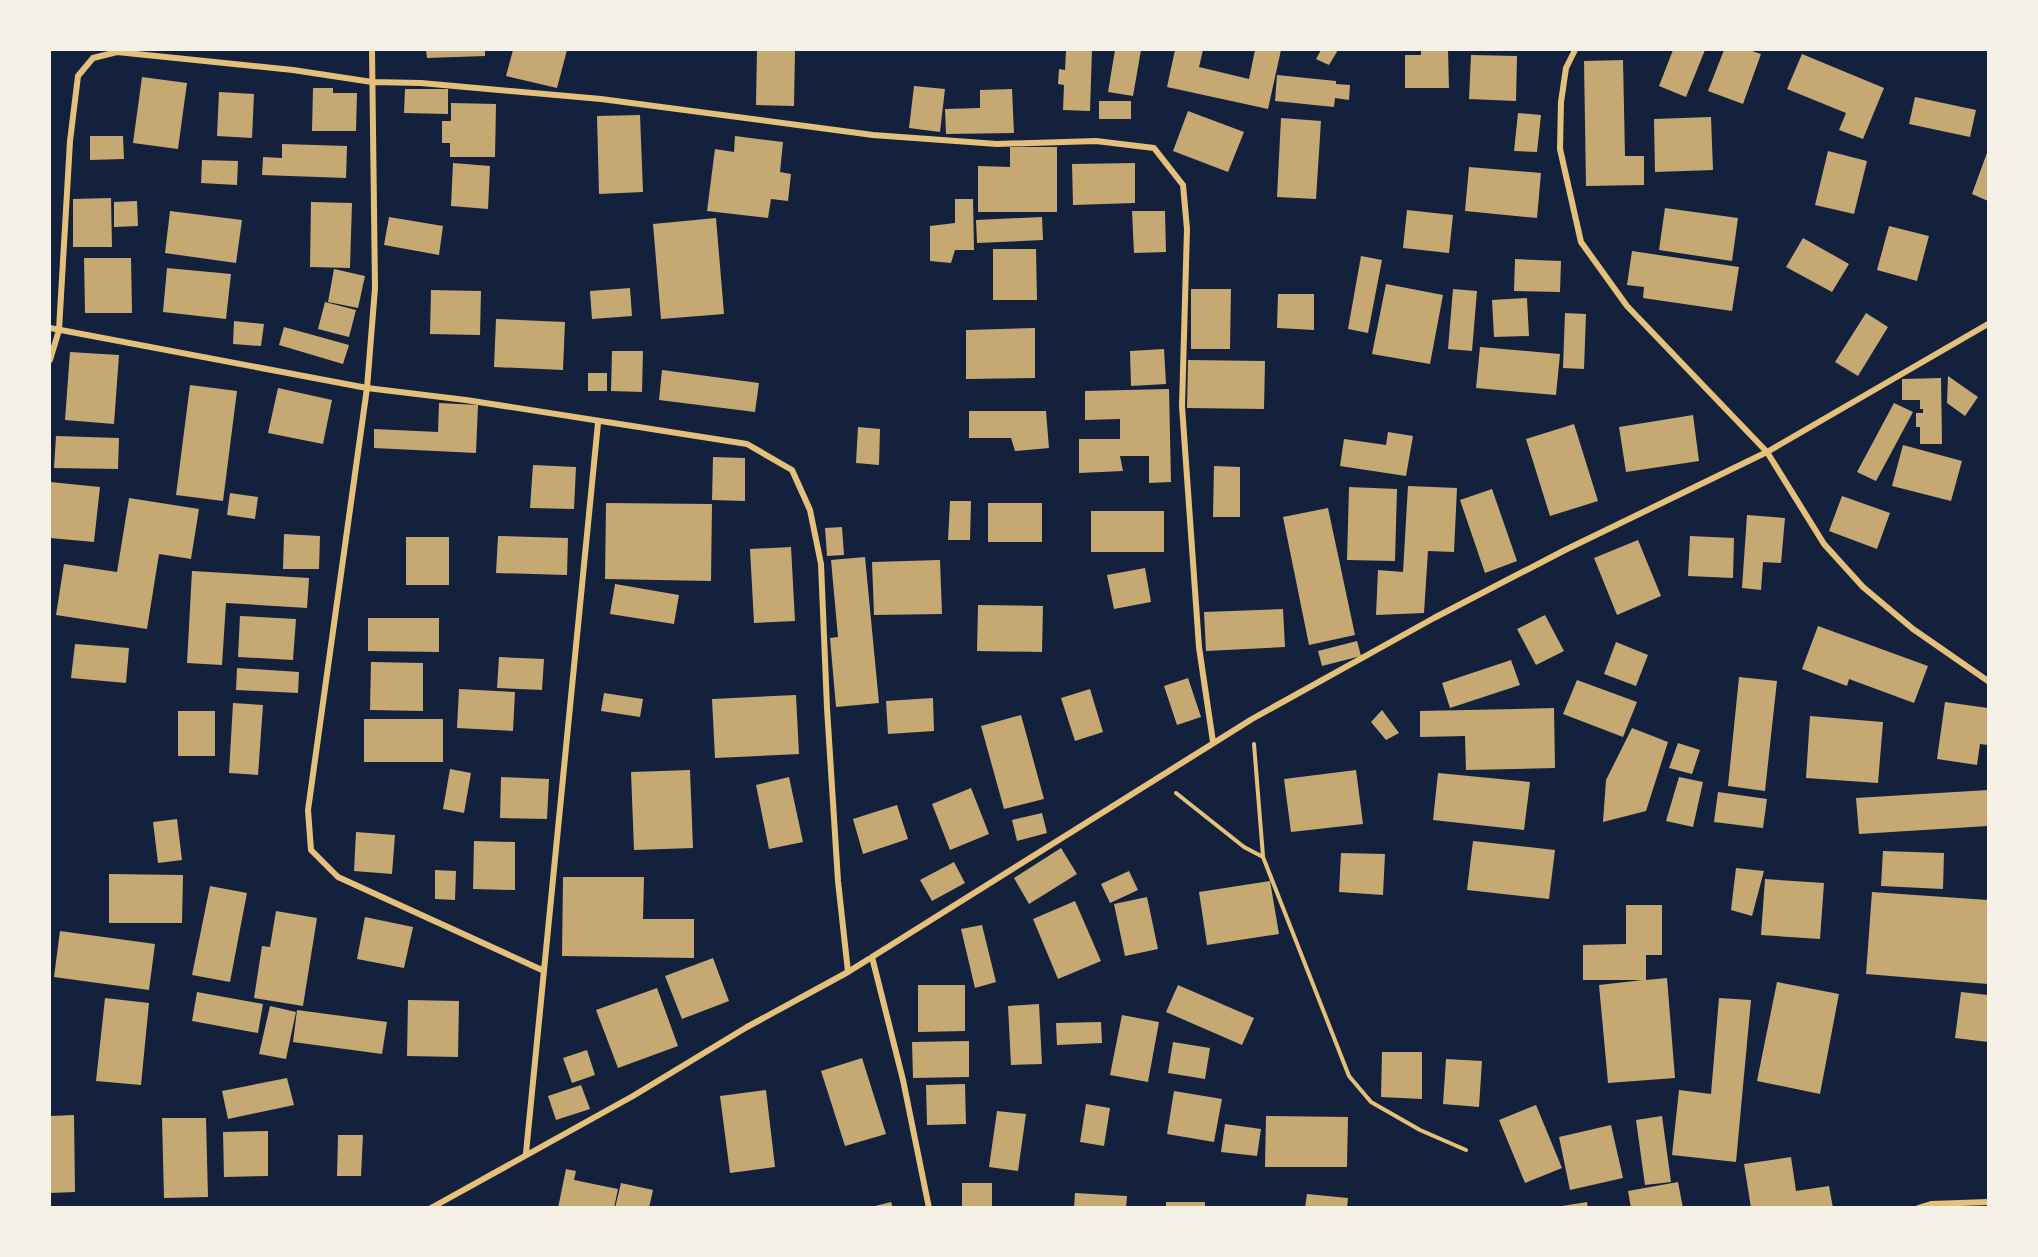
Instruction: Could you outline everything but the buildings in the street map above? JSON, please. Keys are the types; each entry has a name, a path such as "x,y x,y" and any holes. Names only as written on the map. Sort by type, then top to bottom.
{"street":[{"path":"372,50 375,288 367,388 308,810 311,850 338,877 543,970"},
{"path":"1575,50 1566,68 1561,102 1560,149 1581,242 1628,306 1767,452 1824,544 1863,586 1913,628 1989,681"},
{"path":"50,360 58,330 70,141 78,76 93,58 117,52 282,68 372,82 421,83 601,99 873,135 997,144 1096,141 1154,148 1183,185 1187,229 1182,406 1199,647 1213,742"},
{"path":"431,1208 526,1153 633,1096 747,1027 848,972 1159,780 1213,742 1252,719 1434,618 1534,566 1767,452 1989,324"},
{"path":"50,328 367,388 466,400 598,423 747,444 792,470 810,510 821,564 838,881 848,972"},
{"path":"526,1153 598,423"},
{"path":"872,957 903,1080 929,1208"},
{"path":"1918,1208 1931,1204 1989,1202"}],"path":[{"path":"1252,719 1263,857 1348,1076 1371,1102 1420,1130 1466,1150"},
{"path":"1159,780 1244,846 1263,857"}]}
